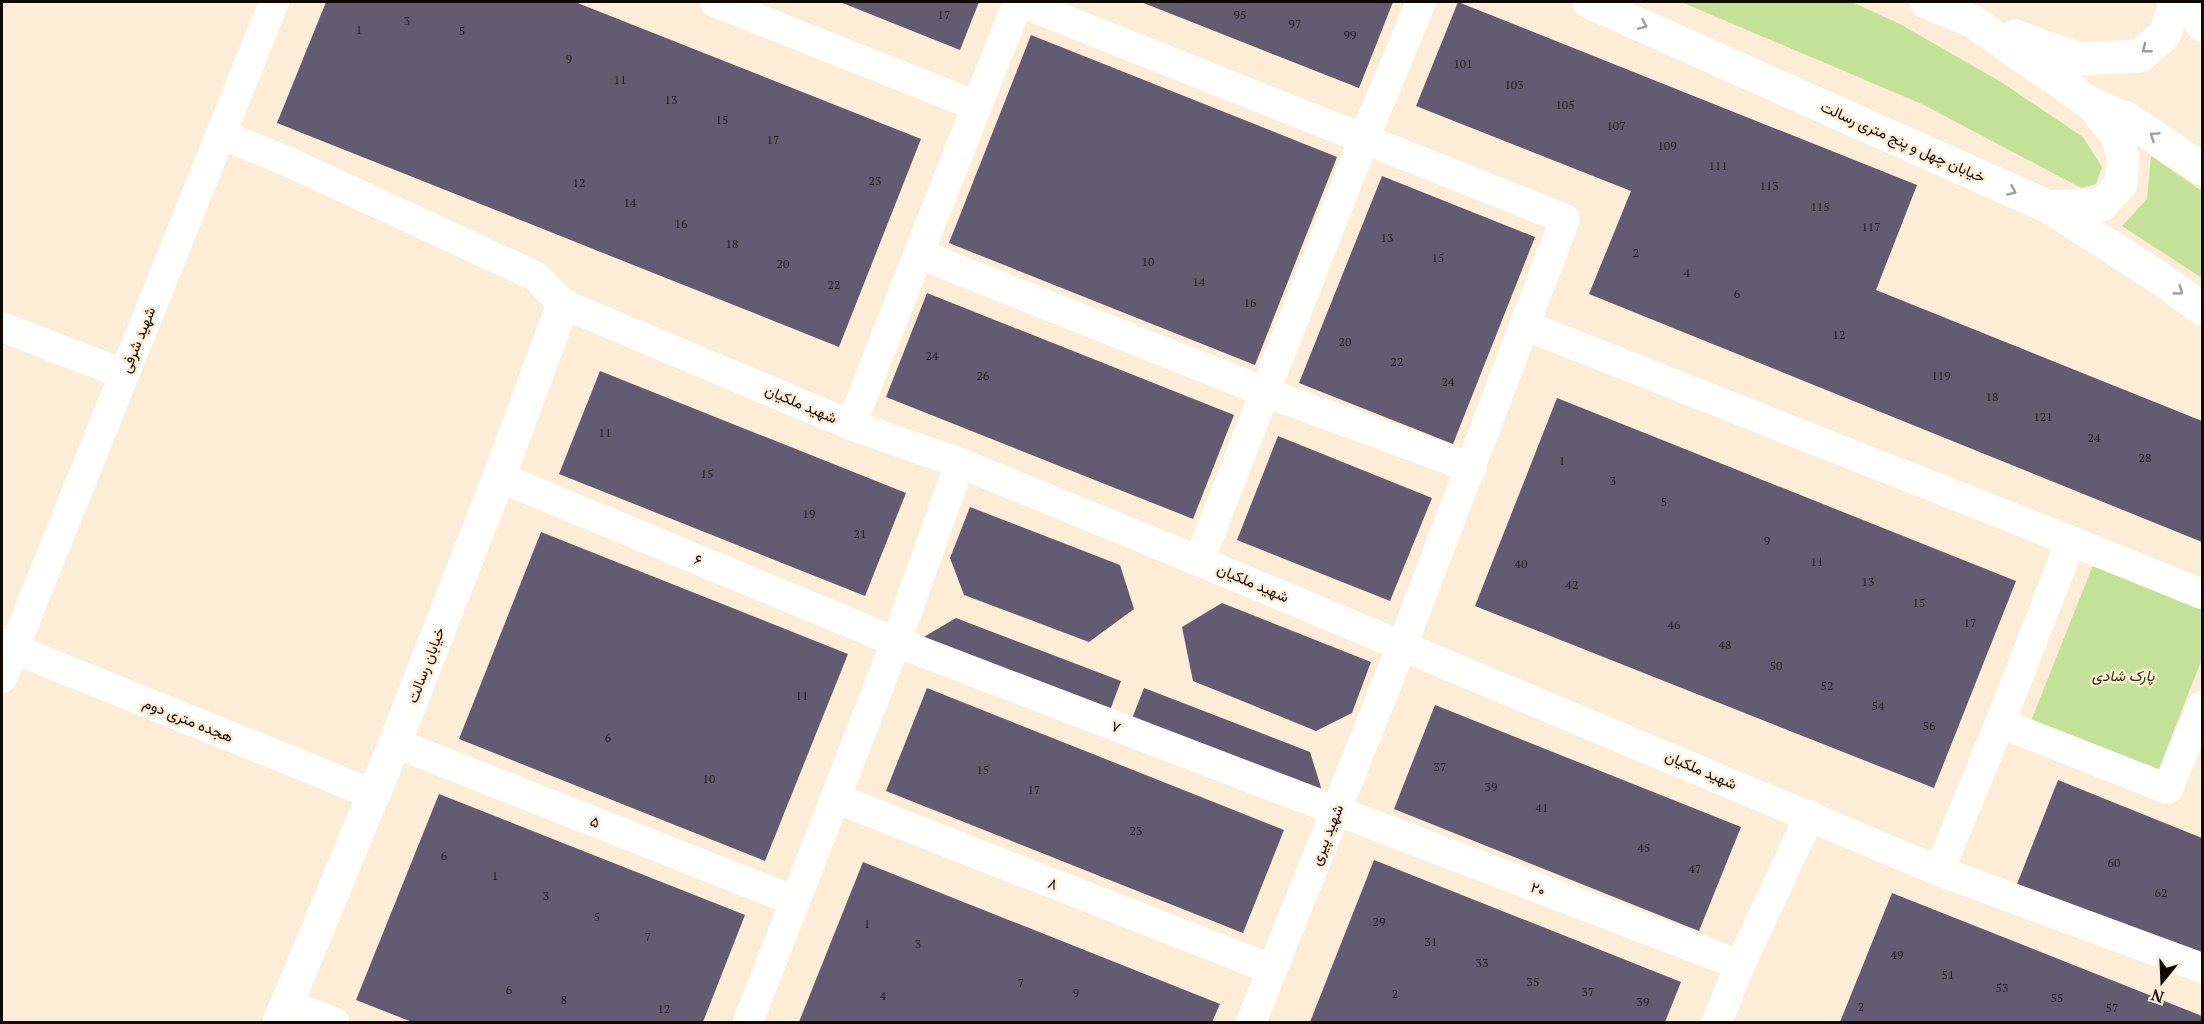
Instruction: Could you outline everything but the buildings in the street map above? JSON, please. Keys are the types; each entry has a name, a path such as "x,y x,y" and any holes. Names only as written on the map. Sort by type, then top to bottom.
{"main road":[{"name":"خیابان چهل و پنج متری رسالت","path":"1589,2 2049,207 2161,279 2202,309"},
{"path":"1926,2 2078,59 2140,56 2165,34 2175,2"},
{"path":"2191,2 2202,25"},
{"path":"1972,21 2090,103 2128,119 2202,169"},
{"path":"2049,207 2101,205 2121,184 2123,159 2118,137 2090,103"},
{"name":"خیابان رسالت","path":"283,1013 375,795 499,477 563,304"}],"street":[{"name":"شهید شرفی","path":"2,678 7,646 124,374 274,2"},
{"path":"715,2 977,106"},
{"path":"851,425 1019,2 1364,139"},
{"path":"1199,561 1364,139 1421,2"},
{"path":"220,135 291,163 535,276 563,304"},
{"name":"شهید پیری","path":"1251,1023 1271,969 1337,812 1472,468 1565,219 1364,139"},
{"path":"919,254 1265,392 1472,468"},
{"name":"شهید ملکیان","path":"563,304 851,425 960,463 1199,561 1939,871 2202,968"},
{"path":"1524,325 2202,594"},
{"path":"2,327 124,374"},
{"path":"748,1023 896,642 960,463"},
{"name":"۶","path":"499,477 896,642"},
{"path":"1939,871 2071,542"},
{"name":"۷","path":"896,642 1337,812"},
{"name":"هجده متری دوم","path":"7,646 375,795"},
{"path":"2000,723 2168,789 2202,707"},
{"name":"۵","path":"395,743 795,901"},
{"name":"۸","path":"835,798 1271,969"},
{"name":"۲۰","path":"1337,812 1740,965"},
{"path":"1717,1023 1740,965 1810,816"},
{"path":"283,1013 334,1023"}],"green space":[{"path":"1681,2 1852,2 1900,24 2001,82 2083,137 2102,167 2096,184 2081,188 1924,105"},
{"path":"2151,156 2202,191 2202,278 2122,226 2147,199"},
{"name":"پارک شادی","path":"2093,565 2202,608 2202,659 2158,771 2031,721"}]}
